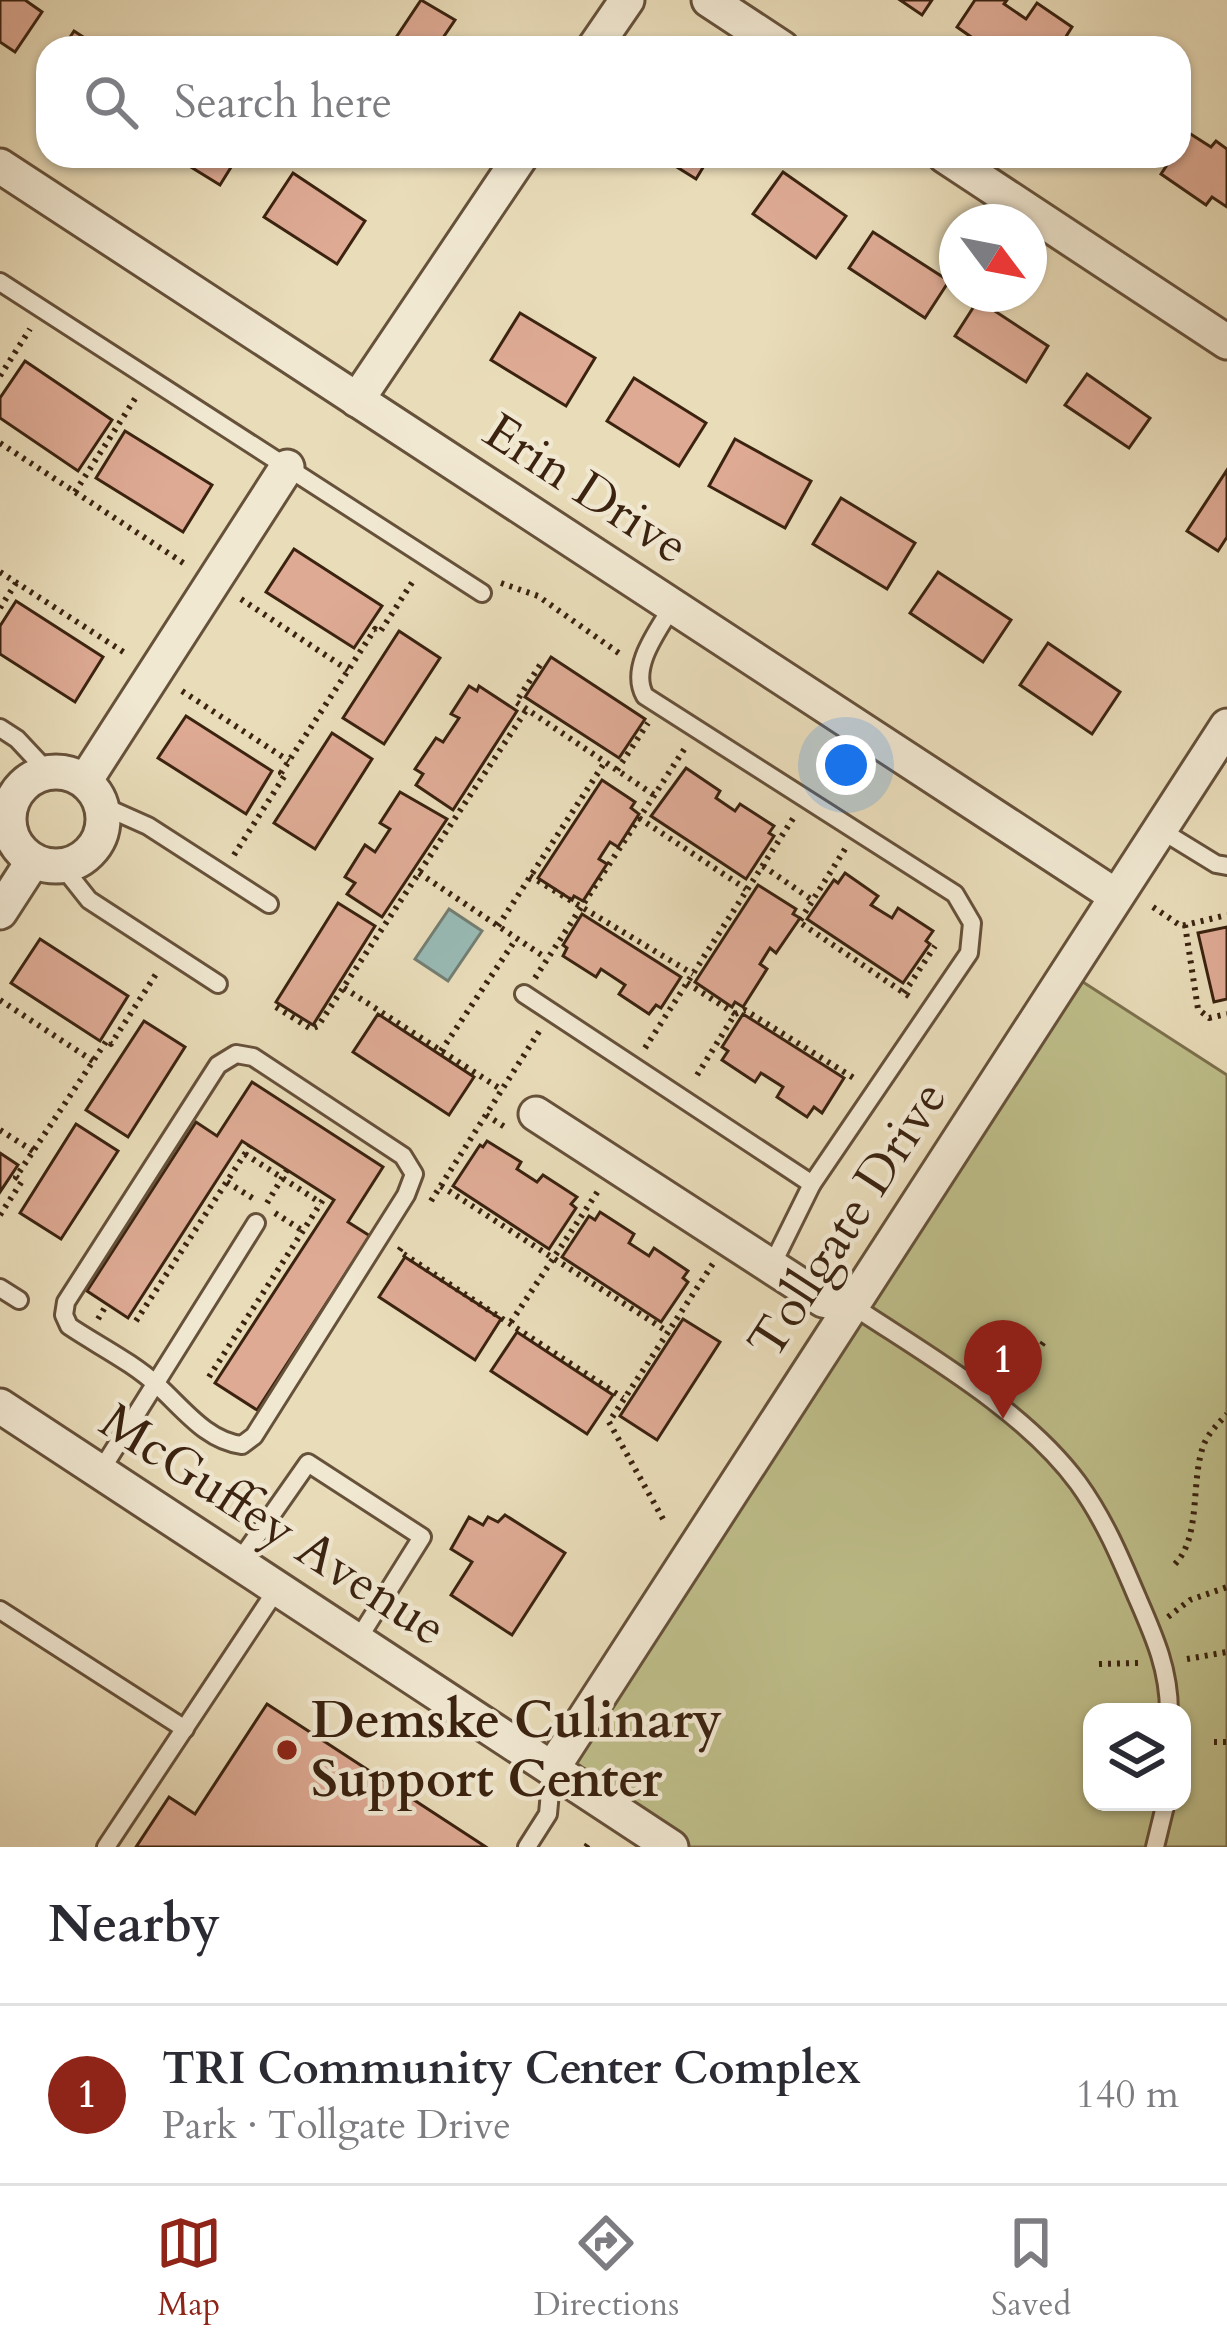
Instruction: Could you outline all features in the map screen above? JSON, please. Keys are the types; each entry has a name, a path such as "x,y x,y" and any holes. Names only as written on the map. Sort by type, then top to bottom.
{"street":[{"path":"602,36 627,0"},
{"path":"709,0 764,36"},
{"name":"Erin Drive","path":"0,166 1116,896"},
{"path":"357,400 513,168"},
{"path":"963,168 1227,342"},
{"path":"0,912 47,864 89,853 99,839 94,794 287,467"},
{"name":"Tollgate Drive","path":"552,1769 1227,726"},
{"path":"47,864 18,848 5,831 12,800 32,777 47,771 64,771 94,794"},
{"path":"536,1114 823,1300 853,1306"},
{"name":"McGuffey Avenue","path":"1,1408 671,1847"}],"lane":[{"path":"0,282 479,591"},
{"path":"672,608 640,668 638,684 645,696 955,894 973,923 969,953 812,1184 771,1267"},
{"path":"0,728 47,771"},
{"path":"94,794 269,904"},
{"path":"1159,829 1227,866"},
{"path":"47,864 89,900 218,984"},
{"path":"524,994 812,1184"},
{"path":"236,1054 253,1057 403,1156 414,1174 406,1195 254,1436 242,1445 229,1444 178,1410 158,1385 69,1326 66,1302 218,1065 236,1054"},
{"path":"100,1472 256,1223"},
{"path":"0,1288 19,1300"},
{"path":"853,1306 940,1363 1023,1427 1075,1479 1110,1532 1152,1630 1165,1663 1168,1703"},
{"path":"238,1563 308,1463 422,1537 357,1641"},
{"path":"106,1847 278,1588"},
{"path":"0,1610 185,1729"},
{"path":"527,1847 548,1814 552,1769"},
{"path":"1156,1847 1164,1811"}],"path":[{"path":"0,376 43,309"},
{"path":"75,492 149,378"},
{"path":"0,443 200,573"},
{"path":"222,873 348,670 375,629 380,632 428,558"},
{"path":"0,572 143,665"},
{"path":"479,591 483,578 538,596 640,668"},
{"path":"0,608 16,583"},
{"path":"236,596 348,670"},
{"path":"540,664 516,702 654,795"},
{"path":"177,688 290,761"},
{"path":"617,770 660,706"},
{"path":"276,1007 311,1029 318,1026 527,709"},
{"path":"524,994 697,730"},
{"path":"498,926 605,762"},
{"path":"634,1066 806,799"},
{"path":"639,818 747,890"},
{"path":"856,831 799,922 930,1010"},
{"path":"763,866 812,900"},
{"path":"419,873 547,959"},
{"path":"530,876 693,974"},
{"path":"1153,907 1185,925 1223,916 1220,929"},
{"path":"1185,925 1198,1009 1209,1018 1227,1014"},
{"path":"441,1051 516,938"},
{"path":"904,993 935,946"},
{"path":"0,1215 22,1180 16,1177 170,953"},
{"path":"687,983 735,1014"},
{"path":"344,988 502,1090"},
{"path":"0,1000 93,1061"},
{"path":"682,1098 735,1014 746,1010 875,1091"},
{"path":"430,1202 552,1012"},
{"path":"0,1130 33,1151"},
{"path":"136,1322 169,1262 248,1150 323,1199 279,1276 208,1377"},
{"path":"511,1323 615,1165"},
{"path":"256,1223 285,1174"},
{"path":"440,1186 668,1332"},
{"path":"410,1234 399,1251 623,1398"},
{"path":"664,1519 610,1426 610,1418 729,1239"},
{"path":"1026,1367 1046,1339"},
{"path":"1174,1564 1188,1536 1205,1442 1227,1414"},
{"path":"1152,1630 1190,1600 1227,1587"},
{"path":"1099,1664 1165,1663 1227,1652"},
{"path":"1214,1742 1227,1742"}],"green space":[{"path":"1069,973 1227,1075 1227,1847 671,1847 552,1769"}],"water":[{"path":"449,909 482,931 448,981 415,959"}],"building":[{"path":"0,0 25,0 42,12 15,52 0,42"},
{"path":"421,0 455,20 444,36 397,36"},
{"path":"900,0 932,0 922,15"},
{"path":"975,0 1007,0 1004,4 1026,19 1037,3 1072,27 1066,36 970,36 957,27"},
{"path":"1191,134 1211,147 1216,141 1227,149 1227,207 1212,197 1206,205 1161,174 1165,168 1191,168"},
{"path":"192,168 231,168 220,185"},
{"path":"678,168 703,168 696,179"},
{"path":"783,172 846,216 816,258 753,214"},
{"path":"293,173 365,221 337,264 264,217"},
{"path":"873,232 939,275 939,296 925,318 849,268"},
{"path":"970,312 996,312 1048,346 1026,382 955,336"},
{"path":"520,313 595,358 566,406 491,360"},
{"path":"25,361 112,420 78,471 0,418 0,398"},
{"path":"1087,374 1150,418 1129,448 1065,405"},
{"path":"634,378 706,423 679,466 607,421"},
{"path":"125,431 212,485 183,532 96,478"},
{"path":"735,439 811,481 785,528 709,486"},
{"path":"1227,470 1227,537 1218,551 1187,531"},
{"path":"841,498 915,543 887,589 813,544"},
{"path":"294,549 382,606 354,648 266,592"},
{"path":"938,572 1011,620 983,662 910,613"},
{"path":"16,601 103,657 75,702 0,654 0,626"},
{"path":"399,631 440,658 384,744 343,718"},
{"path":"1048,643 1120,692 1092,734 1020,685"},
{"path":"551,657 645,719 619,758 525,697"},
{"path":"469,686 477,691 479,686 517,711 453,810 416,785 423,774 415,769 436,738 443,742 459,718 451,714"},
{"path":"186,716 272,771 246,814 158,758"},
{"path":"332,733 372,759 315,849 274,823"},
{"path":"686,768 720,791 716,798 735,811 740,804 774,826 769,833 774,836 746,879 651,816"},
{"path":"602,780 635,802 631,808 639,814 618,847 610,842 599,859 607,864 583,901 574,896 572,900 538,878"},
{"path":"400,792 447,819 382,917 347,894 355,883 345,877 365,845 375,852 390,829 380,823"},
{"path":"845,873 878,896 871,905 892,918 898,908 933,931 926,941 930,944 903,983 807,919 834,880 838,883"},
{"path":"758,885 796,909 793,914 800,918 776,953 770,948 760,964 767,969 743,1007 735,1002 732,1007 695,982"},
{"path":"338,903 375,926 313,1025 276,1002"},
{"path":"582,914 681,977 661,1008 656,1005 649,1014 619,994 625,985 601,969 596,977 563,956 567,948 563,945"},
{"path":"1227,927 1227,999 1214,1002 1198,933"},
{"path":"40,939 128,996 100,1041 11,983"},
{"path":"378,1014 474,1077 449,1115 353,1052"},
{"path":"743,1014 844,1078 822,1113 814,1107 807,1117 777,1097 783,1087 761,1073 755,1082 722,1060 728,1051 722,1047"},
{"path":"144,1021 185,1047 128,1137 86,1110"},
{"path":"252,1082 383,1167 348,1222 370,1236 257,1410 215,1383 334,1200 242,1141 128,1318 87,1291 196,1122 217,1136"},
{"path":"76,1124 118,1151 61,1239 20,1213"},
{"path":"487,1141 521,1162 517,1169 537,1182 543,1175 577,1197 571,1204 576,1208 549,1249 453,1186"},
{"path":"0,1153 18,1165 0,1192"},
{"path":"600,1212 634,1234 629,1243 649,1256 654,1248 688,1271 683,1278 688,1282 661,1322 562,1257 589,1216 595,1220"},
{"path":"405,1257 501,1319 475,1360 379,1297"},
{"path":"683,1319 720,1342 657,1440 620,1416"},
{"path":"517,1332 613,1395 587,1434 491,1371"},
{"path":"505,1515 565,1553 512,1635 451,1595 472,1562 451,1549 469,1517 483,1525 488,1517 498,1522"},
{"name":"Demske Culinary Support Center","path":"267,1704 486,1847 136,1847 169,1797 195,1814"}],"place":[{"name":"TRI Community Center Complex","path":"1003,1419"},
{"name":"Demske Culinary Support Center","path":"287,1750"}]}
